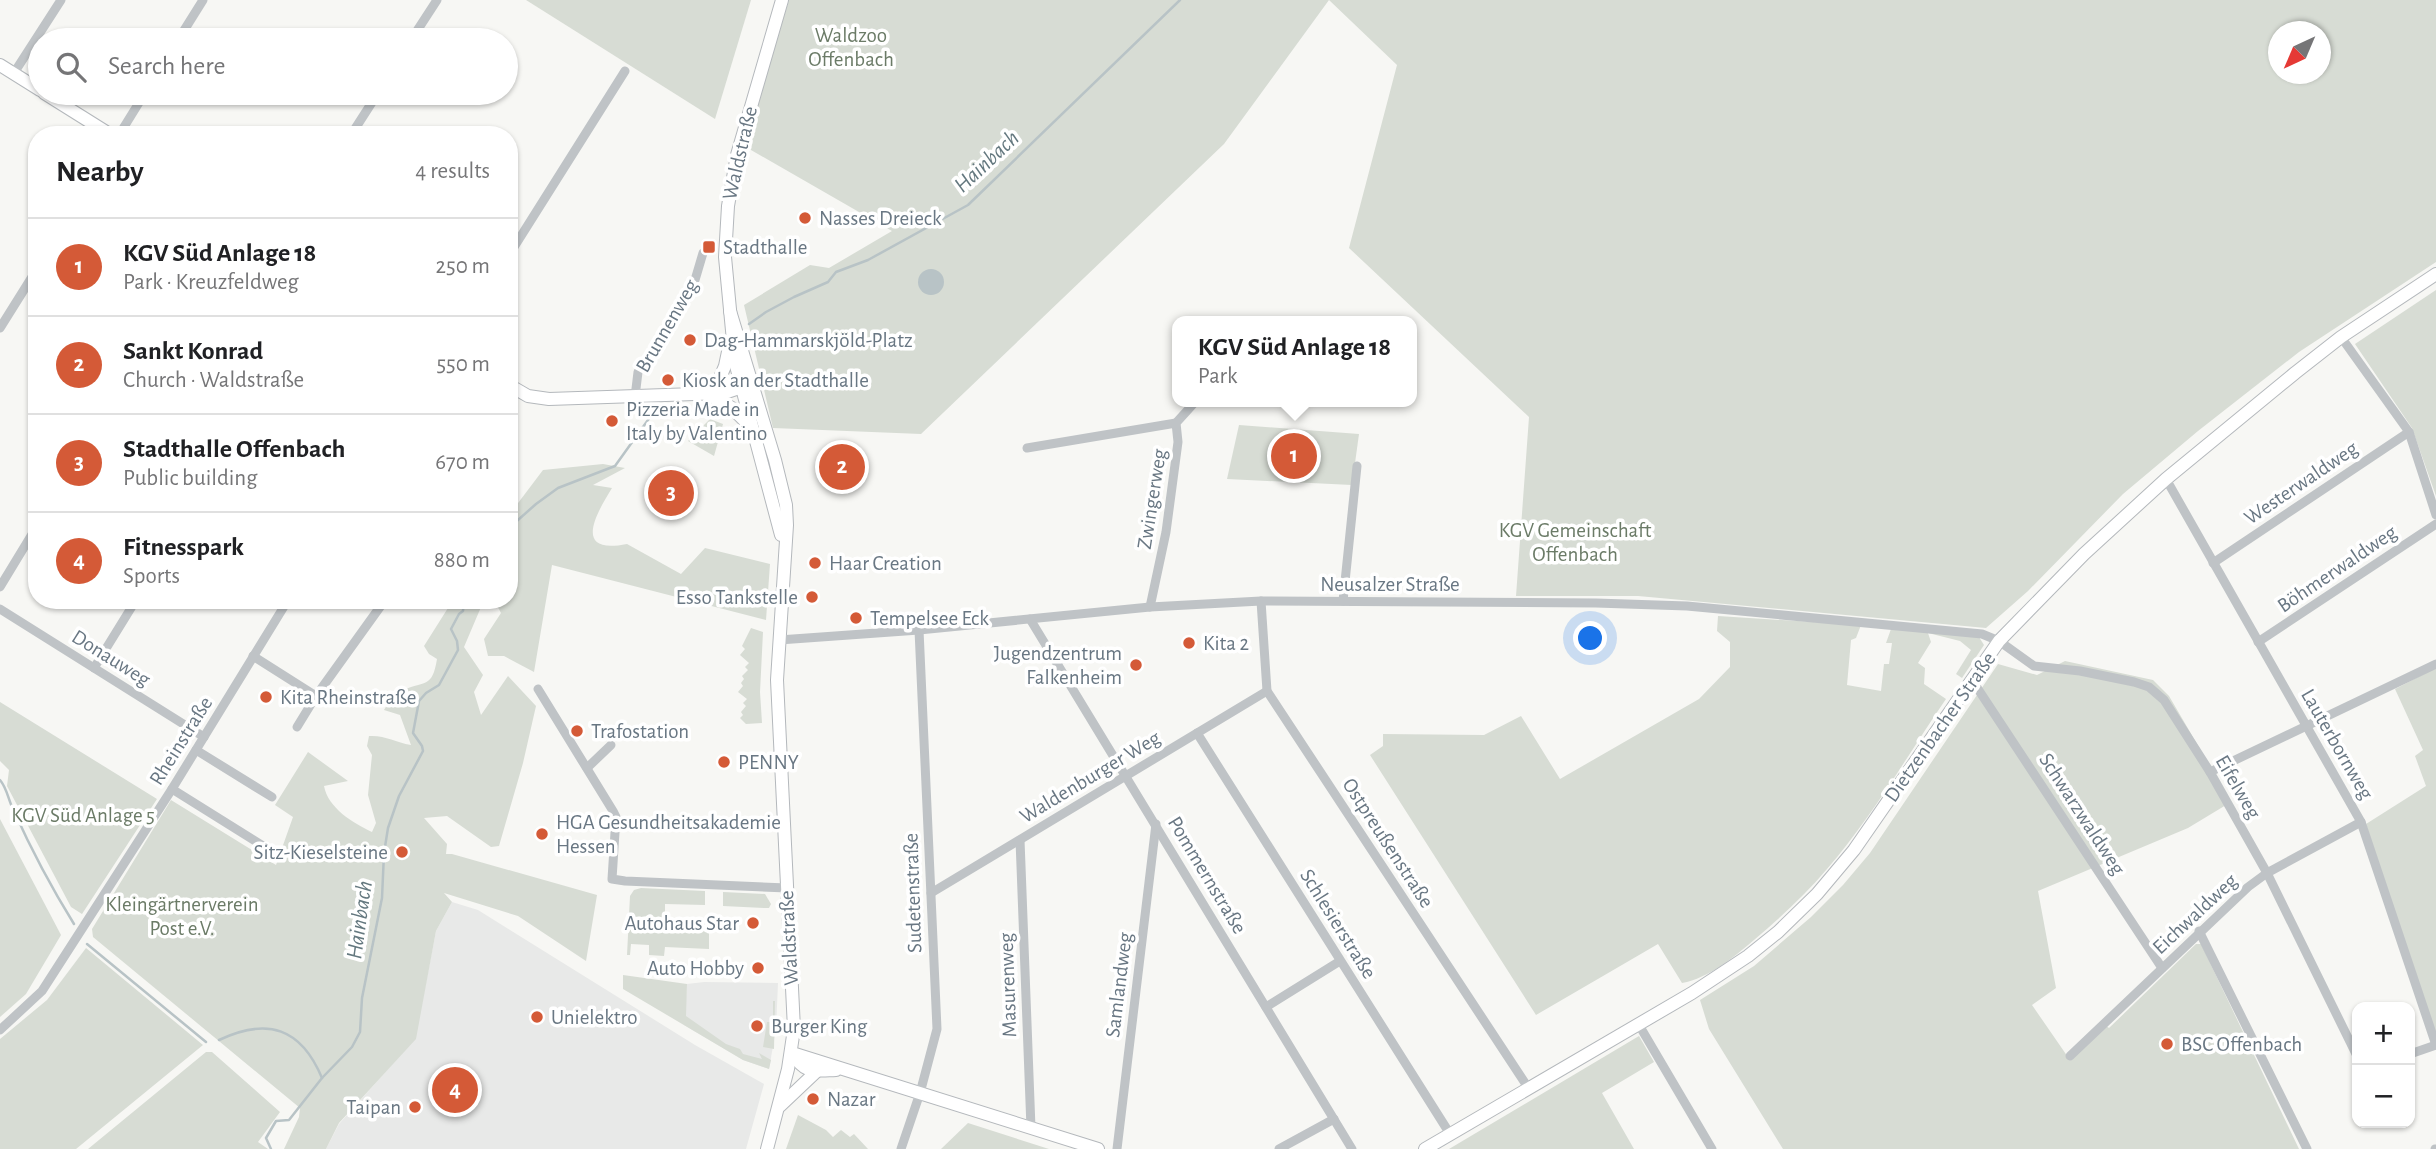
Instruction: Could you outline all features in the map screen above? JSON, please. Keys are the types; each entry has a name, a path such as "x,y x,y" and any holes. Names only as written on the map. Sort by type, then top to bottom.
{"main road":[{"name":"Waldstraße","path":"767,1149 792,1053 794,1030 777,680 787,525 786,505 775,460 755,397 745,380 731,339 725,257 730,189 748,113 782,0"},
{"path":"0,65 28,82"},
{"path":"64,105 97,126"},
{"name":"Dietzenbacher Straße","path":"1425,1149 1709,983 1748,956 1791,920 1817,894 1864,836 1999,641 2084,554 2166,480 2341,337 2436,274"},
{"name":"Waldstraße","path":"730,311 754,431 774,503 784,556"},
{"path":"717,385 725,366 731,339"},
{"path":"703,393 717,385 745,380"},
{"path":"635,397 727,392 745,380"},
{"name":"Brunnenweg","path":"518,390 538,398 635,397"},
{"path":"703,393 732,408 754,431"},
{"path":"792,1053 1098,1149"},
{"path":"792,1053 801,1066 817,1072 843,1069"},
{"path":"778,1109 799,1086 817,1072"}],"street":[{"path":"43,28 61,0"},
{"path":"186,28 203,0"},
{"path":"418,28 436,0"},
{"path":"14,73 28,51"},
{"path":"518,241 625,71"},
{"path":"125,126 138,105"},
{"path":"357,126 370,105"},
{"name":"Brunnenweg","path":"635,397 638,372 695,280 703,253"},
{"path":"0,328 28,283"},
{"path":"2341,337 2409,432 2436,515"},
{"name":"Zwingerweg","path":"1150,607 1166,532 1178,442 1176,424 1191,407"},
{"path":"1027,448 1176,424"},
{"name":"Westerwaldweg","path":"2213,563 2409,432"},
{"path":"1343,601 1357,466"},
{"name":"Lauterbornweg","path":"2166,480 2361,822 2436,1045"},
{"name":"Böhmerwaldweg","path":"2258,642 2436,524"},
{"path":"0,587 28,541"},
{"name":"Neusalzer Straße","path":"779,640 919,630 1150,607 1261,601 1343,601 1687,606 1969,631 1999,641"},
{"name":"Ostpreußenstraße","path":"1261,601 1267,691 1529,1089"},
{"name":"Donauweg","path":"0,608 204,737"},
{"path":"94,668 130,609"},
{"name":"Rheinstraße","path":"0,1030 39,996 172,789 282,609"},
{"path":"297,727 379,609"},
{"name":"Pommernstraße","path":"1030,619 1352,1149"},
{"name":"Sudetenstraße","path":"901,1149 920,1093 937,1029 919,630"},
{"name":"Eifelweg","path":"1999,641 2034,666 2134,682 2154,690 2169,707 2210,772 2267,873 2352,1046"},
{"path":"253,656 316,696"},
{"path":"2210,772 2436,664"},
{"name":"Schwarzwaldweg","path":"1972,680 2162,968"},
{"path":"538,689 616,817 612,879 787,888"},
{"name":"Waldenburger Weg","path":"931,893 1267,691"},
{"name":"Schlesierstraße","path":"1197,733 1450,1134"},
{"path":"587,768 611,745"},
{"path":"196,750 272,797"},
{"path":"172,789 276,854"},
{"name":"Eichwaldweg","path":"2070,1056 2248,887 2267,873 2361,822"},
{"name":"Samlandweg","path":"1117,1149 1156,824"},
{"name":"Masurenweg","path":"1020,840 1031,1128"},
{"path":"2199,931 2307,1149"},
{"path":"1266,1007 1340,961"},
{"path":"1639,1025 1712,1149"},
{"path":"2415,1052 2436,1045"},
{"path":"1279,1149 1334,1119"}],"shaded area":[{"path":"931,269 940,273 944,282 940,291 931,295 922,291 918,282 922,273"},
{"path":"452,902 478,910 695,1045 764,1084 746,1149 326,1149 339,1124 415,1039 436,931"},
{"path":"778,983 776,1029 769,1069 743,1060 684,1025 687,984"}],"green space":[{"path":"526,0 751,0 715,119"},
{"name":"Waldzoo Offenbach","path":"789,0 1329,0 1224,144 921,434 773,428 744,305 810,265 829,268 892,231 744,146"},
{"name":"KGV Gemeinschaft Offenbach","path":"1329,0 2436,0 2436,262 2299,352 2198,431 2123,494 2028,591 1986,628 1638,596 1516,596 1529,417 1349,248 1397,65"},
{"path":"2436,290 2436,496 2412,428 2355,344"},
{"path":"710,419 723,424 714,456 688,441"},
{"path":"1239,425 1359,434 1352,485 1227,479"},
{"path":"603,464 625,468 593,485 612,488 595,520 594,538 599,544 627,544 681,574 705,548 770,564 766,620 552,565 534,672 504,656 488,656 484,639 501,613 499,609 518,609 518,503 543,470"},
{"name":"Kleingärtnerverein Post e.V.","path":"447,609 480,609 464,647 483,675 474,692 481,715 508,676 536,706 499,846 491,847 447,816 424,818 447,844 446,854 597,895 586,961 518,916 444,893 452,902 436,931 416,1039 339,1123 326,1149 284,1149 299,1117 300,1108 93,937 92,929 171,800 276,865 293,817 275,805 308,752 348,781 324,786 336,808 372,832 376,823 368,795 372,755 367,746 369,736 411,745 400,715 384,710 401,692 426,682 433,675 437,659 429,654 424,646"},
{"path":"1718,616 1861,625 1856,638 1851,640 1847,685 1881,691 1884,664 1889,664 1892,643 1886,643 1891,629 1979,637 1984,645 1962,678 1956,674 1971,650 1960,641 1928,633 1931,642 1918,663 1925,668 1924,684 1946,699 1874,807 1819,879 1746,947 1711,972 1682,983 1658,944 1536,1015 1370,755 1383,746 1383,734 1484,735 1521,716 1560,779 1699,699 1730,667 1730,642 1717,631"},
{"path":"751,628 763,632 760,692 762,723 746,724 740,718 746,706 743,703 747,699 738,692 743,686 742,676 748,670 745,667 749,663 740,655 745,649 742,646"},
{"path":"2065,661 2153,680 2169,696 2231,802 2188,828 2038,891 2056,988 2032,1005 2070,1060 2105,1025 2109,1028 2196,944 2201,944 2299,1149 1783,1149 1709,1029 1700,1000 1754,966 1811,917 1843,885 1870,853 1998,664 2037,675"},
{"path":"2436,668 2436,1042 2366,824 2426,786 2415,756 2423,750 2395,689"},
{"name":"KGV Süd Anlage 5","path":"0,702 157,799 82,914 71,907 7,786 9,770 0,761"},
{"path":"0,819 61,935 26,994 0,1017"},
{"path":"634,890 705,891 705,905 665,904 665,921 709,925 709,949 665,947 664,956 649,955 649,945 631,944 630,955 627,955 630,896"},
{"path":"723,892 765,894 771,904 769,908 723,906"},
{"path":"86,948 203,1045 76,1149 0,1149 0,1039 47,1000"},
{"path":"623,975 687,984 686,1016 726,1044 740,1049 743,1054 762,1059 759,1053 771,1060 769,1069 743,1060 623,989"},
{"path":"773,1001 774,1049 763,1047 767,1022 773,1022"},
{"path":"1639,1036 1654,1062 1602,1093 1634,1149 1449,1149"},
{"path":"206,1052 212,1052 280,1112 258,1142 268,1149 88,1149"},
{"path":"798,1115 826,1130 833,1137 841,1130 850,1137 854,1134 868,1149 786,1149"},
{"path":"968,1123 1049,1149 941,1149"}],"waterway":[{"name":"Hainbach","path":"749,324 794,297 828,282 836,272 868,260 968,205 1180,0"},
{"name":"Hainbach","path":"518,520 558,488 615,466 653,413"},
{"name":"Hainbach","path":"271,1149 266,1138 276,1121 289,1120 322,1078 352,1047 360,1032 362,998 382,898 388,828 399,796 423,751 413,733 419,701 439,685 458,650 451,629 463,609"},
{"path":"0,780 34,853 74,924"},
{"path":"87,944 206,1042"},
{"path":"219,1040 253,1029 281,1032 304,1048 322,1078"}],"place":[{"name":"Nasses Dreieck","path":"805,218"},
{"name":"Stadthalle","path":"709,247"},
{"name":"Dag-Hammarskjöld-Platz","path":"690,340"},
{"name":"Kiosk an der Stadthalle","path":"668,380"},
{"name":"Pizzeria Made in Italy by Valentino","path":"612,421"},
{"name":"KGV Süd Anlage 18","path":"1294,456"},
{"name":"Sankt Konrad","path":"842,467"},
{"name":"Stadthalle Offenbach","path":"671,493"},
{"name":"Haar Creation","path":"815,563"},
{"name":"Esso Tankstelle","path":"812,597"},
{"name":"Tempelsee Eck","path":"856,618"},
{"name":"Kita 2","path":"1189,643"},
{"name":"Jugendzentrum Falkenheim","path":"1136,665"},
{"name":"Kita Rheinstraße","path":"266,697"},
{"name":"Trafostation","path":"577,731"},
{"name":"PENNY","path":"724,762"},
{"name":"HGA Gesundheitsakademie Hessen","path":"542,834"},
{"name":"Sitz-Kieselsteine","path":"402,852"},
{"name":"Autohaus Star","path":"753,923"},
{"name":"Auto Hobby","path":"758,968"},
{"name":"Unielektro","path":"537,1017"},
{"name":"Burger King","path":"757,1026"},
{"name":"BSC Offenbach","path":"2167,1044"},
{"name":"Fitnesspark","path":"455,1090"},
{"name":"Nazar","path":"813,1099"},
{"name":"Taipan","path":"415,1107"}]}
